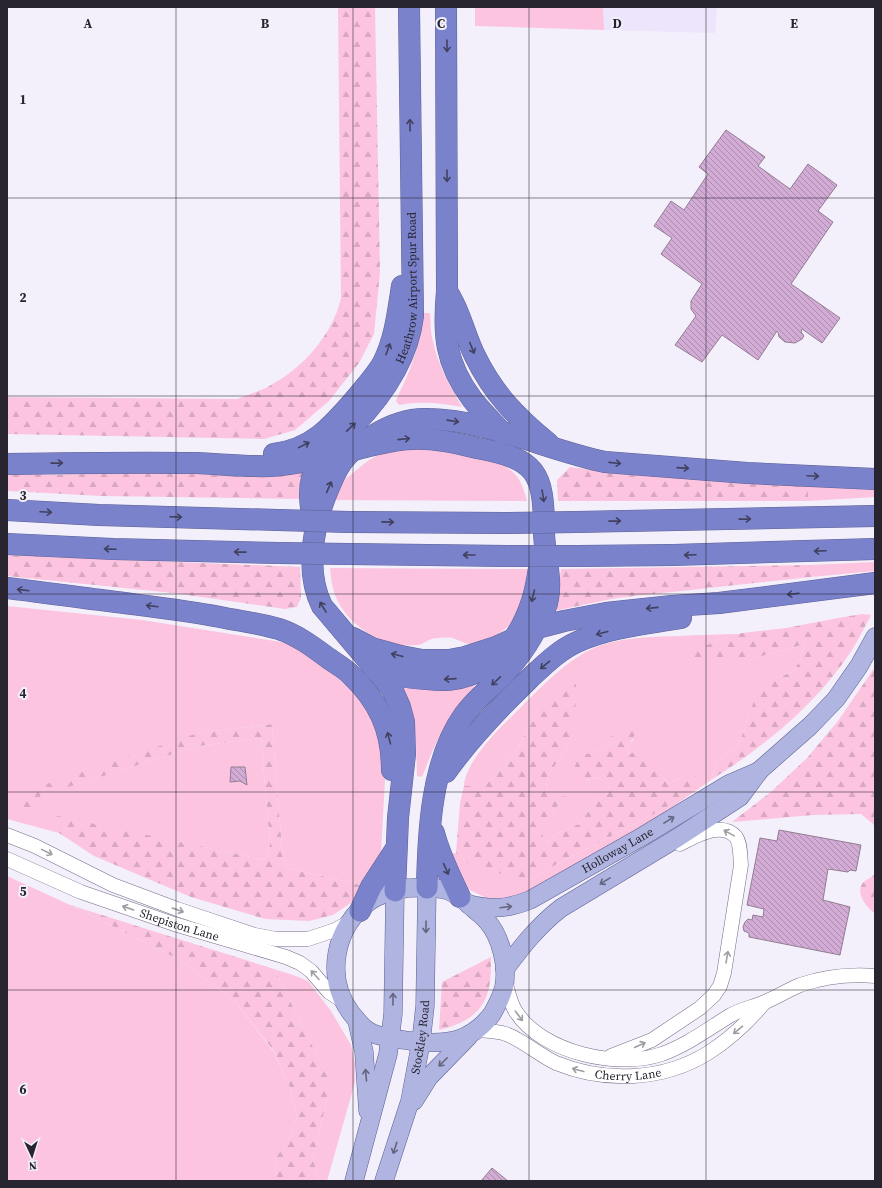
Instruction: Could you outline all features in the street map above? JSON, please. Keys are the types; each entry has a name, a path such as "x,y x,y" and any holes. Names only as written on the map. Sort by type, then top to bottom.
{"highway":[{"name":"Heathrow Airport Spur Road","path":"314,538 310,488 314,473 325,456 342,436 369,409 386,388 404,352 411,329 412,214 409,7"},
{"path":"426,888 431,818 441,762 462,717 478,698 521,654 537,628 549,595 549,573 544,544 543,491 536,474 525,463 501,432 471,398 449,355 445,333 444,316 447,291 446,7"},
{"path":"196,463 294,450 314,440 325,432 347,409 382,363 393,335 398,314 412,214"},
{"path":"447,291 458,312 475,356 504,402 518,417 556,449"},
{"path":"395,892 398,818 404,768 404,722 400,707 392,689 329,615 318,597 314,584 312,548 323,503 342,462 352,450 384,428 413,420 428,419 457,421 501,432 586,458 605,462 747,473 875,479"},
{"path":"7,464 96,462 196,463 268,466 293,463 415,438 434,440 499,453 525,463"},
{"path":"7,510 99,515 349,522 504,523 875,516"},
{"path":"7,544 113,549 279,553 508,556 673,555 867,550"},
{"path":"190,611 238,608 278,616 314,631 357,660 377,670 406,677 434,680 454,680 470,676 492,664 504,653 516,637 532,600 544,544"},
{"path":"348,636 372,648 401,656 436,660 459,658 477,654 496,647 537,628 606,613 719,603 875,583"},
{"path":"7,588 190,611 261,624 279,629 298,637 349,672 372,700 386,725 392,752 393,793 398,818"},
{"path":"437,785 464,746 486,721 526,682 559,653 576,642 598,634 681,618 719,603"},
{"path":"431,818 438,848 464,900"},
{"path":"355,916 371,887 396,848"}],"main road":[{"name":"Holloway Lane","path":"505,974 531,934 561,908 677,838 740,797 760,770 810,726 836,698 859,666 875,636"},
{"name":"Holloway Lane","path":"464,900 483,907 505,908 530,900 643,836 729,784 760,770"},
{"path":"404,1121 412,1103 430,1077 473,1032 488,1019 499,1003 504,988 505,974 502,952 494,931 488,922 464,900 450,892 438,888 407,888 379,896 371,901 355,916 338,949 335,964 337,986 343,1001 357,1021 368,1031 390,1038 421,1042 441,1043 460,1038 473,1032"},
{"name":"Stockley Road","path":"384,1181 404,1121 421,1042 425,1006 426,888"},
{"path":"354,1181 386,1062 390,1038 393,1014 395,892"},
{"path":"357,1021 364,1052 369,1128"}],"street":[{"path":"604,1059 652,1040 700,1008 714,995 720,986 724,972 741,865 736,838 723,830 701,834 628,867"},
{"name":"Shepiston Lane","path":"7,835 35,846 113,884 177,910 255,935 276,939 308,939 335,930 355,916"},
{"name":"Shepiston Lane","path":"7,859 81,892 174,924 286,957 300,963 311,971 330,992 343,1001"},
{"name":"Cherry Lane","path":"505,974 513,1006 528,1026 540,1035 561,1046 582,1054 604,1059 628,1059 662,1054 690,1041 739,1011 765,1002 800,985 816,980 858,975 875,976"},
{"name":"Cherry Lane","path":"473,1032 505,1034 553,1061 578,1070 614,1076 639,1076 675,1068 708,1053 737,1031 765,1002"}],"shaded area":[{"path":"603,7 717,7 715,33 604,30"}],"green space":[{"path":"338,7 375,7 380,272 374,334 359,363 329,401 295,430 264,439 7,434 7,397 237,399 263,389 283,378 315,349 331,324 341,298"},
{"path":"475,7 603,7 604,30 475,26"},
{"path":"423,313 430,313 431,334 438,359 445,376 462,407 430,403 399,405 396,401 415,355"},
{"path":"414,446 495,461 508,468 517,476 527,501 332,500 337,488 344,480 369,460 381,454"},
{"path":"570,467 624,474 808,485 808,501 558,501 557,480"},
{"path":"305,469 300,486 299,499 102,496 7,491 7,474 45,475"},
{"path":"808,485 875,488 875,497 808,501"},
{"path":"7,555 300,567 301,598 297,607 285,609 173,593 7,576"},
{"path":"875,562 875,571 811,577 811,565"},
{"path":"811,565 811,577 616,598 554,611 558,596 561,569"},
{"path":"330,568 529,569 519,612 513,621 503,631 482,642 469,644 446,638 433,639 419,645 404,645 380,639 368,633 348,616 335,595"},
{"path":"7,606 142,620 294,644 309,653 367,704 383,746 385,779 381,853 361,885 287,868 283,861 272,724 199,733 39,796 198,746 261,738 270,845 265,860 54,816 59,833 7,819"},
{"path":"862,614 871,615 860,637 838,670 806,707 751,753 711,780 717,761 737,747 757,693 776,678 793,672 800,660 805,644 755,658 723,662 688,657 714,641 742,633 786,628"},
{"path":"740,634 714,641 755,658 805,644 800,660 793,672 776,678 748,717 737,747 717,761 711,780 654,820 526,892 499,900 487,898 464,887 448,854 456,853 466,862 530,880 555,865 660,811 696,789 689,774 668,784 665,779 651,771 627,751 629,745 634,739 611,743 609,747 590,754 586,781 598,777 610,787 604,796 597,800 579,824 556,834 548,844 541,835 554,810 566,797 546,788 548,776 570,742 539,709 517,749 485,786 464,786 469,769 487,742 553,676 584,653 618,641 655,637"},
{"path":"875,667 875,827 861,814 813,815 732,822 772,791 807,758 838,721"},
{"path":"576,684 576,702 570,742 548,776 546,788 566,797 554,810 542,835 548,844 556,834 579,824 597,800 604,796 610,787 598,777 581,782 575,766 581,753 590,754 609,747 611,737 627,724 636,731 627,751 630,754 643,751 651,771 659,772 668,784 689,774 696,777 696,789 660,811 555,865 530,880 485,870 466,862 456,853 460,803 464,786 485,786 517,749 539,709 564,688"},
{"path":"396,685 455,688 474,685 470,695 460,705 442,732 433,749 422,777 417,776 416,744 413,723"},
{"path":"272,724 283,861 287,868 361,885 358,898 333,915 309,921 265,919 191,897 94,856 59,833 53,815 265,860 270,845 261,738 198,746 40,796 36,812 21,809 26,791 198,733"},
{"path":"875,873 875,913 871,911 865,903 860,889 865,881 872,877"},
{"path":"7,876 70,905 178,959 234,1000 273,1051 289,1085 297,1117 290,1137 275,1159 276,1181 7,1181"},
{"path":"70,905 274,969 327,1075 327,1099 313,1160 320,1181 276,1181 275,1159 290,1137 297,1117 289,1085 273,1050 234,1000 178,959"},
{"path":"491,957 489,987 483,1004 478,1011 470,1017 458,1024 439,1030 442,982"},
{"path":"274,969 308,981 331,1011 351,1045 355,1064 355,1082 327,1181 320,1181 313,1160 327,1099 327,1075"}],"building":[{"path":"726,130 765,157 758,166 790,189 808,164 837,185 818,211 833,222 791,284 840,318 822,343 802,329 801,332 804,336 802,339 795,343 785,342 779,337 777,331 758,360 722,335 702,362 675,345 696,316 691,309 691,301 702,284 661,254 672,238 654,226 671,201 684,210 708,174 699,167"},
{"path":"231,767 245,767 247,785 240,781 230,782"},
{"path":"779,830 861,845 856,871 850,870 848,872 828,869 823,900 850,907 840,955 749,937 749,933 744,931 743,927 745,922 748,919 752,920 753,915 763,917 764,909 747,905 760,838 777,841"},
{"path":"492,1168 508,1181 481,1181"}]}
